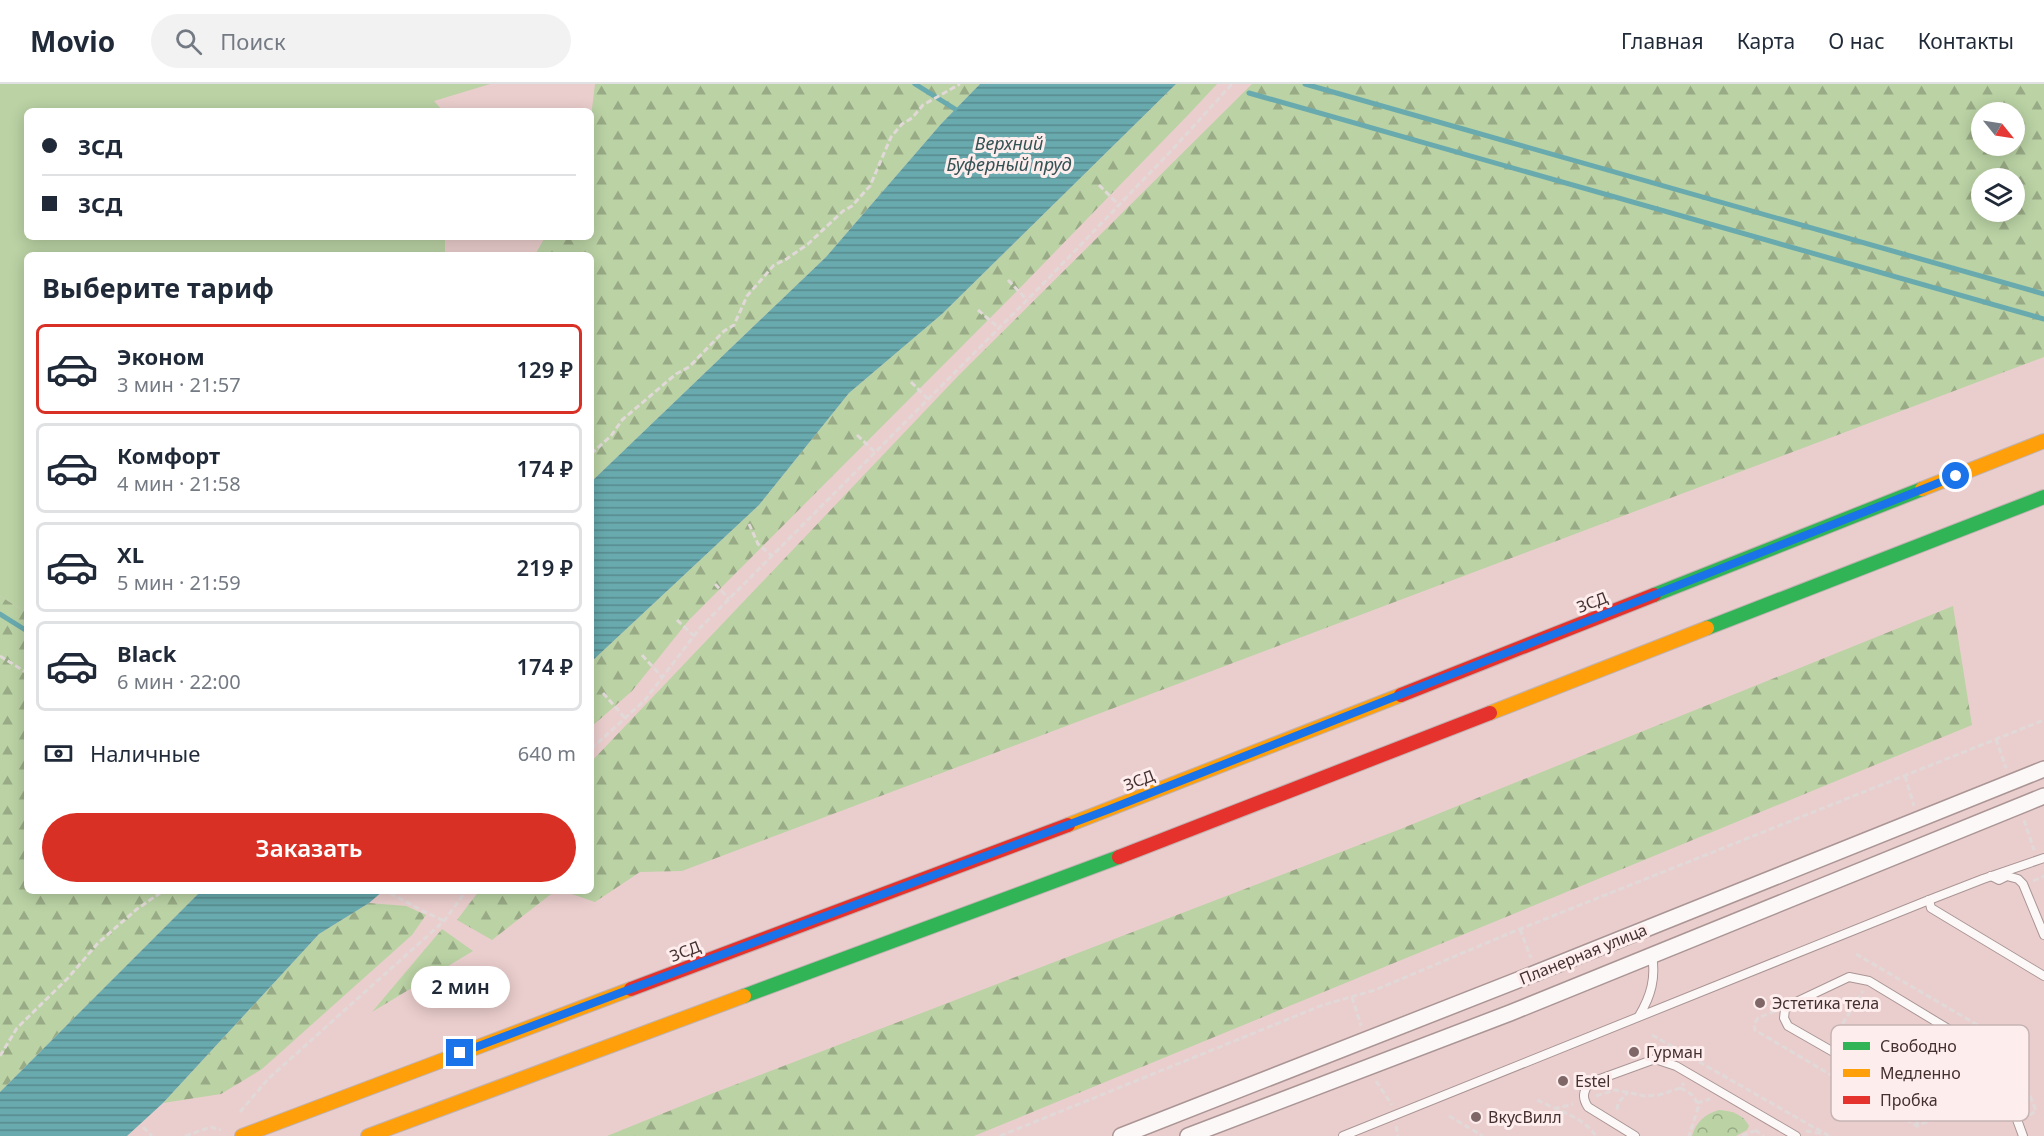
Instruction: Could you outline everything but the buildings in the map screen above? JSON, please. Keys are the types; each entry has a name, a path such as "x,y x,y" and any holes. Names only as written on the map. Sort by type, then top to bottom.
{"highway":[{"name":"ЗСД","path":"242,1136 1110,809 2044,441"},
{"path":"368,1136 1127,854 2044,497"}],"street":[{"name":"Планерная улица","path":"1121,1136 1536,974 2044,769"},
{"name":"Планерная улица","path":"1188,1136 1510,1013 2044,796"}],"lane":[{"path":"1343,1136 1929,900 2044,858"},
{"path":"1991,876 1999,880 2007,876 2018,879 2023,884 2044,935"},
{"path":"1929,900 1931,908 2044,976"},
{"path":"1639,1016 1646,1005 1654,981 1652,955"},
{"path":"1831,1052 1788,1026 1784,1018 1785,1009 1849,977 1869,981 1943,1025"},
{"path":"1635,1136 1588,1107 1583,1100 1584,1092 1589,1083 1655,1059 1676,1066 1796,1136"},
{"path":"2017,1121 2023,1136"}],"path":[{"path":"594,451 611,436 622,420 676,374 689,367 724,331 734,325 747,296 774,265 808,244 852,206 870,186 891,137 902,124 912,118 923,105 960,84"},
{"path":"594,746 645,700 694,636 729,599 1027,300 1232,84"},
{"path":"1099,185 1119,205"},
{"path":"1008,280 1027,300"},
{"path":"978,310 999,328"},
{"path":"910,382 928,400"},
{"path":"857,435 876,453"},
{"path":"749,524 758,544 772,556"},
{"path":"715,584 729,599"},
{"path":"677,620 694,636"},
{"path":"642,655 662,677"},
{"path":"0,656 24,671"},
{"path":"603,693 625,718"},
{"path":"1000,1136 1323,1005 1375,990 1520,929 2044,720"},
{"path":"1905,776 1918,819"},
{"path":"0,1056 17,1028 68,978 98,944 137,909 159,894"},
{"path":"392,894 444,921"},
{"path":"238,1114 268,1079 444,921 464,894"},
{"path":"1520,929 1536,974"},
{"path":"1856,954 1977,1025"},
{"path":"1842,1025 1869,981"},
{"path":"1917,1025 1932,999"},
{"path":"1965,1025 1968,1020"},
{"path":"1652,1035 1829,1136"},
{"path":"1817,1066 1831,1043"},
{"path":"1370,1067 1396,1115 1395,1129 1398,1136"},
{"path":"1583,1100 1615,1090 1645,1096 1659,1095 1680,1088 1692,1075"},
{"path":"1680,1088 1691,1093 1698,1104 1689,1136"},
{"path":"2029,1093 2036,1111 2029,1114 2032,1121"},
{"path":"1537,1100 1583,1122 1596,1136"},
{"path":"1554,1109 1565,1106"},
{"path":"1449,1116 1483,1136"},
{"path":"1917,1121 1917,1126"},
{"path":"142,1127 152,1136"},
{"path":"185,1136 211,1127 223,1131 219,1136"},
{"path":"1758,1133 1764,1136"}],"green space":[{"path":"0,84 490,84 434,101 440,108 24,108 24,240 445,240 445,252 24,252 24,611 0,596"},
{"path":"595,84 980,84 941,124 826,257 594,479 594,252 537,252 543,240 594,240 594,108 592,108"},
{"path":"1176,84 1217,84 1015,293 689,620 632,691 594,724 594,659 759,505 849,393 942,314"},
{"path":"1252,84 2044,84 2044,357 682,871 640,872 595,902 572,894 594,894 594,759 959,375"},
{"path":"0,596 24,611 24,894 198,894 0,1092"},
{"path":"1953,606 1972,725 974,1136 607,1136 1398,830"},
{"path":"477,894 551,894 492,940 457,920"},
{"path":"369,903 406,906 426,915 412,935 262,1069 221,1094 163,1103 319,934"},
{"path":"442,929 473,951 372,1012"},
{"path":"1719,1110 1733,1112 1740,1116 1749,1126 1747,1130 1736,1136 1692,1136 1702,1119"}],"water":[{"name":"Верхний Буферный пруд","path":"980,84 1176,84 942,314 849,393 759,505 594,659 594,479 826,257 941,124"},
{"path":"198,894 380,894 319,934 163,1103 127,1136 0,1136 0,1092"}],"waterway":[{"path":"915,84 955,109"},
{"path":"1305,84 2044,294"},
{"path":"1249,93 2044,319"},
{"path":"0,614 24,629"}],"traffic: fast":[{"path":"1654,595 1922,489"},
{"path":"1707,628 2044,497"},
{"path":"744,996 1119,857"}],"traffic: slow":[{"path":"1922,489 2044,441"},
{"path":"1490,713 1707,628"},
{"path":"1068,825 1401,695"},
{"path":"242,1136 631,989"},
{"path":"368,1136 744,996"}],"traffic: jam":[{"path":"1401,695 1654,595"},
{"path":"1119,857 1490,713"},
{"path":"631,989 1068,825"}],"place":[{"name":"Эстетика тела","path":"1760,1003"},
{"name":"Гурман","path":"1634,1052"},
{"name":"Estel","path":"1563,1081"},
{"name":"ВкусВилл","path":"1476,1117"}],"route":[{"path":"460,1053 1110,809 1956,476"}]}
